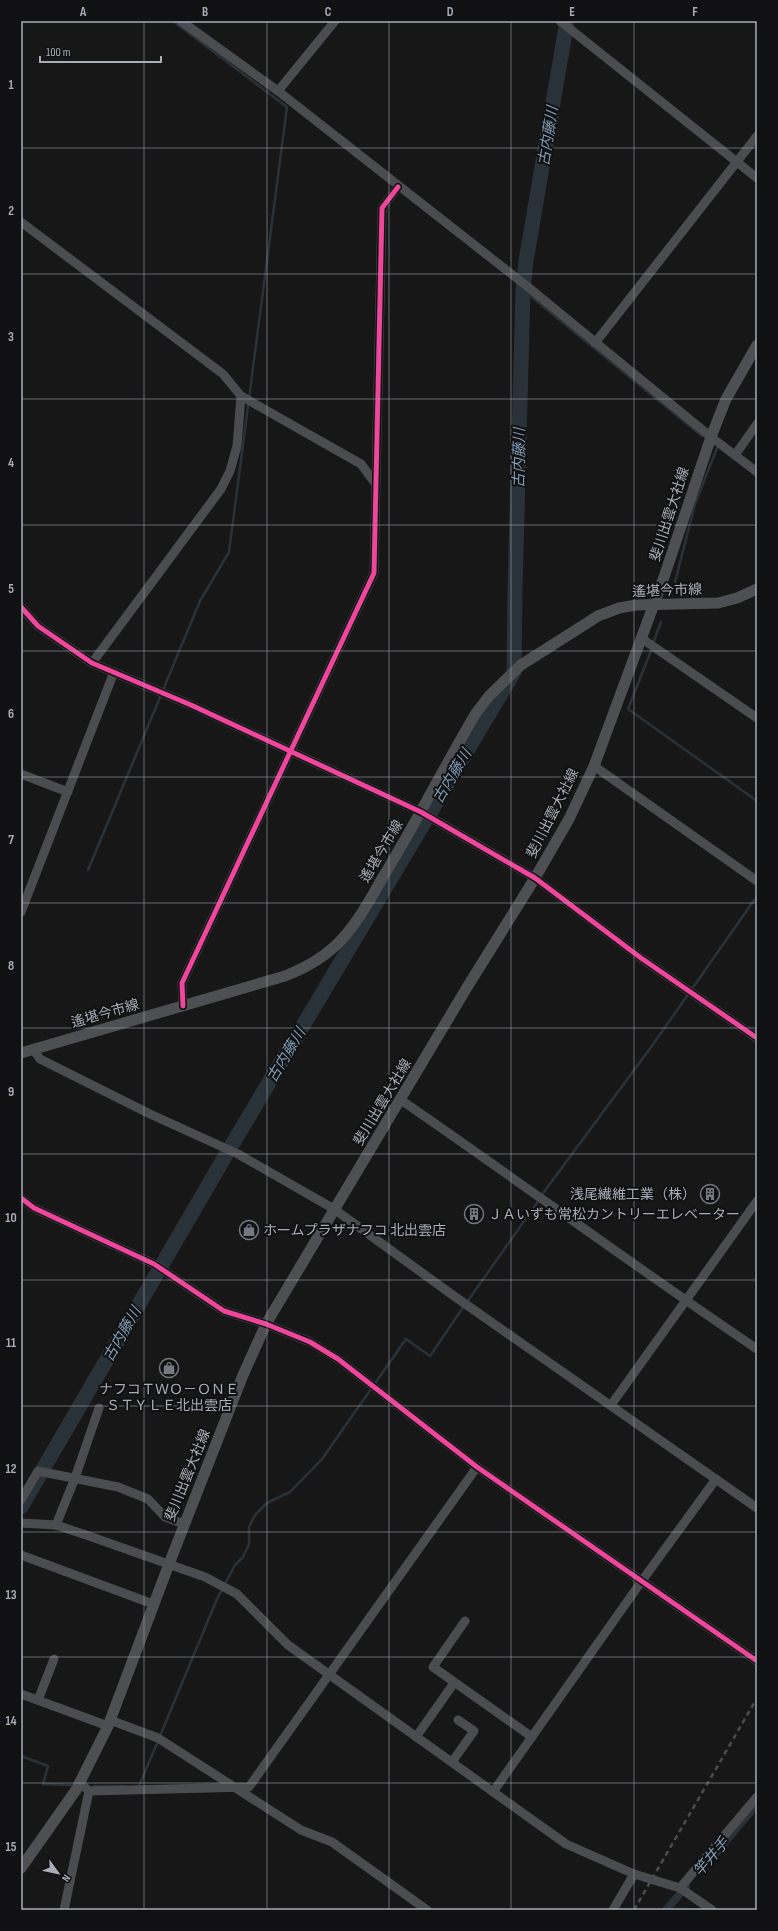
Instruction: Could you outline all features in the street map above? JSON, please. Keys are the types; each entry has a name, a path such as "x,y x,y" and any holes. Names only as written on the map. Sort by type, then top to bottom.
{"main road":[{"name":"斐川出雲大社線","path":"21,1868 80,1783 109,1723 184,1524 243,1375 266,1324 466,989 535,878 569,819 594,766 654,604 711,437 726,399 757,345"},
{"name":"遙堪今市線","path":"21,1053 286,976 308,966 326,955 343,938 356,921 421,812 476,713 505,679 521,665 598,616 619,608 654,604 718,603 737,598 757,589"}],"street":[{"path":"181,21 278,91 398,187 528,287 594,343 757,472"},
{"path":"278,91 335,21"},
{"path":"560,21 757,178"},
{"path":"594,343 757,136"},
{"path":"183,1006 182,983 289,751 346,635 374,573 382,208 398,187"},
{"path":"21,222 223,374 241,396 361,464 375,483"},
{"path":"92,663 221,490 230,471 237,446 241,396"},
{"path":"735,455 757,424"},
{"path":"21,607 38,626 92,663 191,705 421,812 535,878 641,958 757,1038"},
{"path":"641,638 757,718"},
{"path":"21,912 114,672"},
{"path":"594,766 757,881"},
{"path":"21,774 68,792"},
{"path":"33,1049 40,1058 150,1114 238,1154 334,1209 454,1296 612,1405 757,1508"},
{"path":"401,1100 538,1195 686,1302 757,1349"},
{"path":"21,1198 34,1208 154,1264 224,1311 266,1324 310,1342 338,1359 477,1467 757,1661"},
{"path":"612,1405 757,1201"},
{"path":"56,1525 99,1408"},
{"path":"80,1783 89,1791 249,1786 477,1467"},
{"path":"21,1500 38,1471 118,1487 148,1499 165,1517 184,1524"},
{"path":"493,1792 641,1582 716,1479"},
{"path":"21,1523 56,1525 132,1550 205,1577 237,1594 288,1645 566,1844 634,1874 680,1888 712,1910"},
{"path":"21,1555 153,1604"},
{"path":"465,1621 433,1667 532,1737"},
{"path":"38,1700 54,1659"},
{"path":"416,1737 454,1683"},
{"path":"21,1694 158,1738 301,1830 332,1842 427,1910"},
{"path":"452,1762 474,1731 458,1720"},
{"path":"64,1910 89,1791"},
{"path":"680,1888 757,1797"},
{"path":"613,1910 634,1874"}],"waterway":[{"path":"163,690 200,601 229,552 287,107 173,21"},
{"name":"古内藤川","path":"21,1507 227,1153 514,672 523,290 526,261 567,21"},
{"path":"523,290 702,436"},
{"path":"675,582 695,504 717,448"},
{"path":"653,643 661,622"},
{"path":"652,648 628,709 757,801"},
{"path":"88,870 161,695"},
{"path":"541,1196 654,1043 757,896"},
{"path":"467,1302 539,1200"},
{"path":"160,1736 217,1599 235,1565 243,1557 249,1544 249,1527 255,1515 267,1503 290,1492 322,1459 406,1339 430,1356 464,1306"},
{"path":"137,1786 139,1786 158,1741"},
{"path":"21,1756 48,1766 43,1784 71,1785"},
{"path":"94,1786 126,1786"},
{"name":"竿井手","path":"714,1855 757,1804"},
{"name":"竿井手","path":"666,1910 686,1887"}],"railway":[{"path":"634,1910 757,1698"}],"cycle path":[{"path":"183,1006 182,983 374,573 382,208 398,187"},
{"path":"21,607 38,626 92,663 191,705 421,812 535,878 641,958 757,1038"},
{"path":"21,1198 34,1208 154,1264 224,1311 266,1324 310,1342 338,1359 477,1467 757,1661"}],"place":[{"name":"浅尾繊維工業（株）","path":"710,1194"},
{"name":"ＪＡいずも常松カントリーエレベーター","path":"474,1214"},
{"name":"ホームプラザナフコ 北出雲店","path":"249,1230"},
{"name":"ナフコＴＷＯ－ＯＮＥ ＳＴＹＬＥ北出雲店","path":"169,1368"}]}
